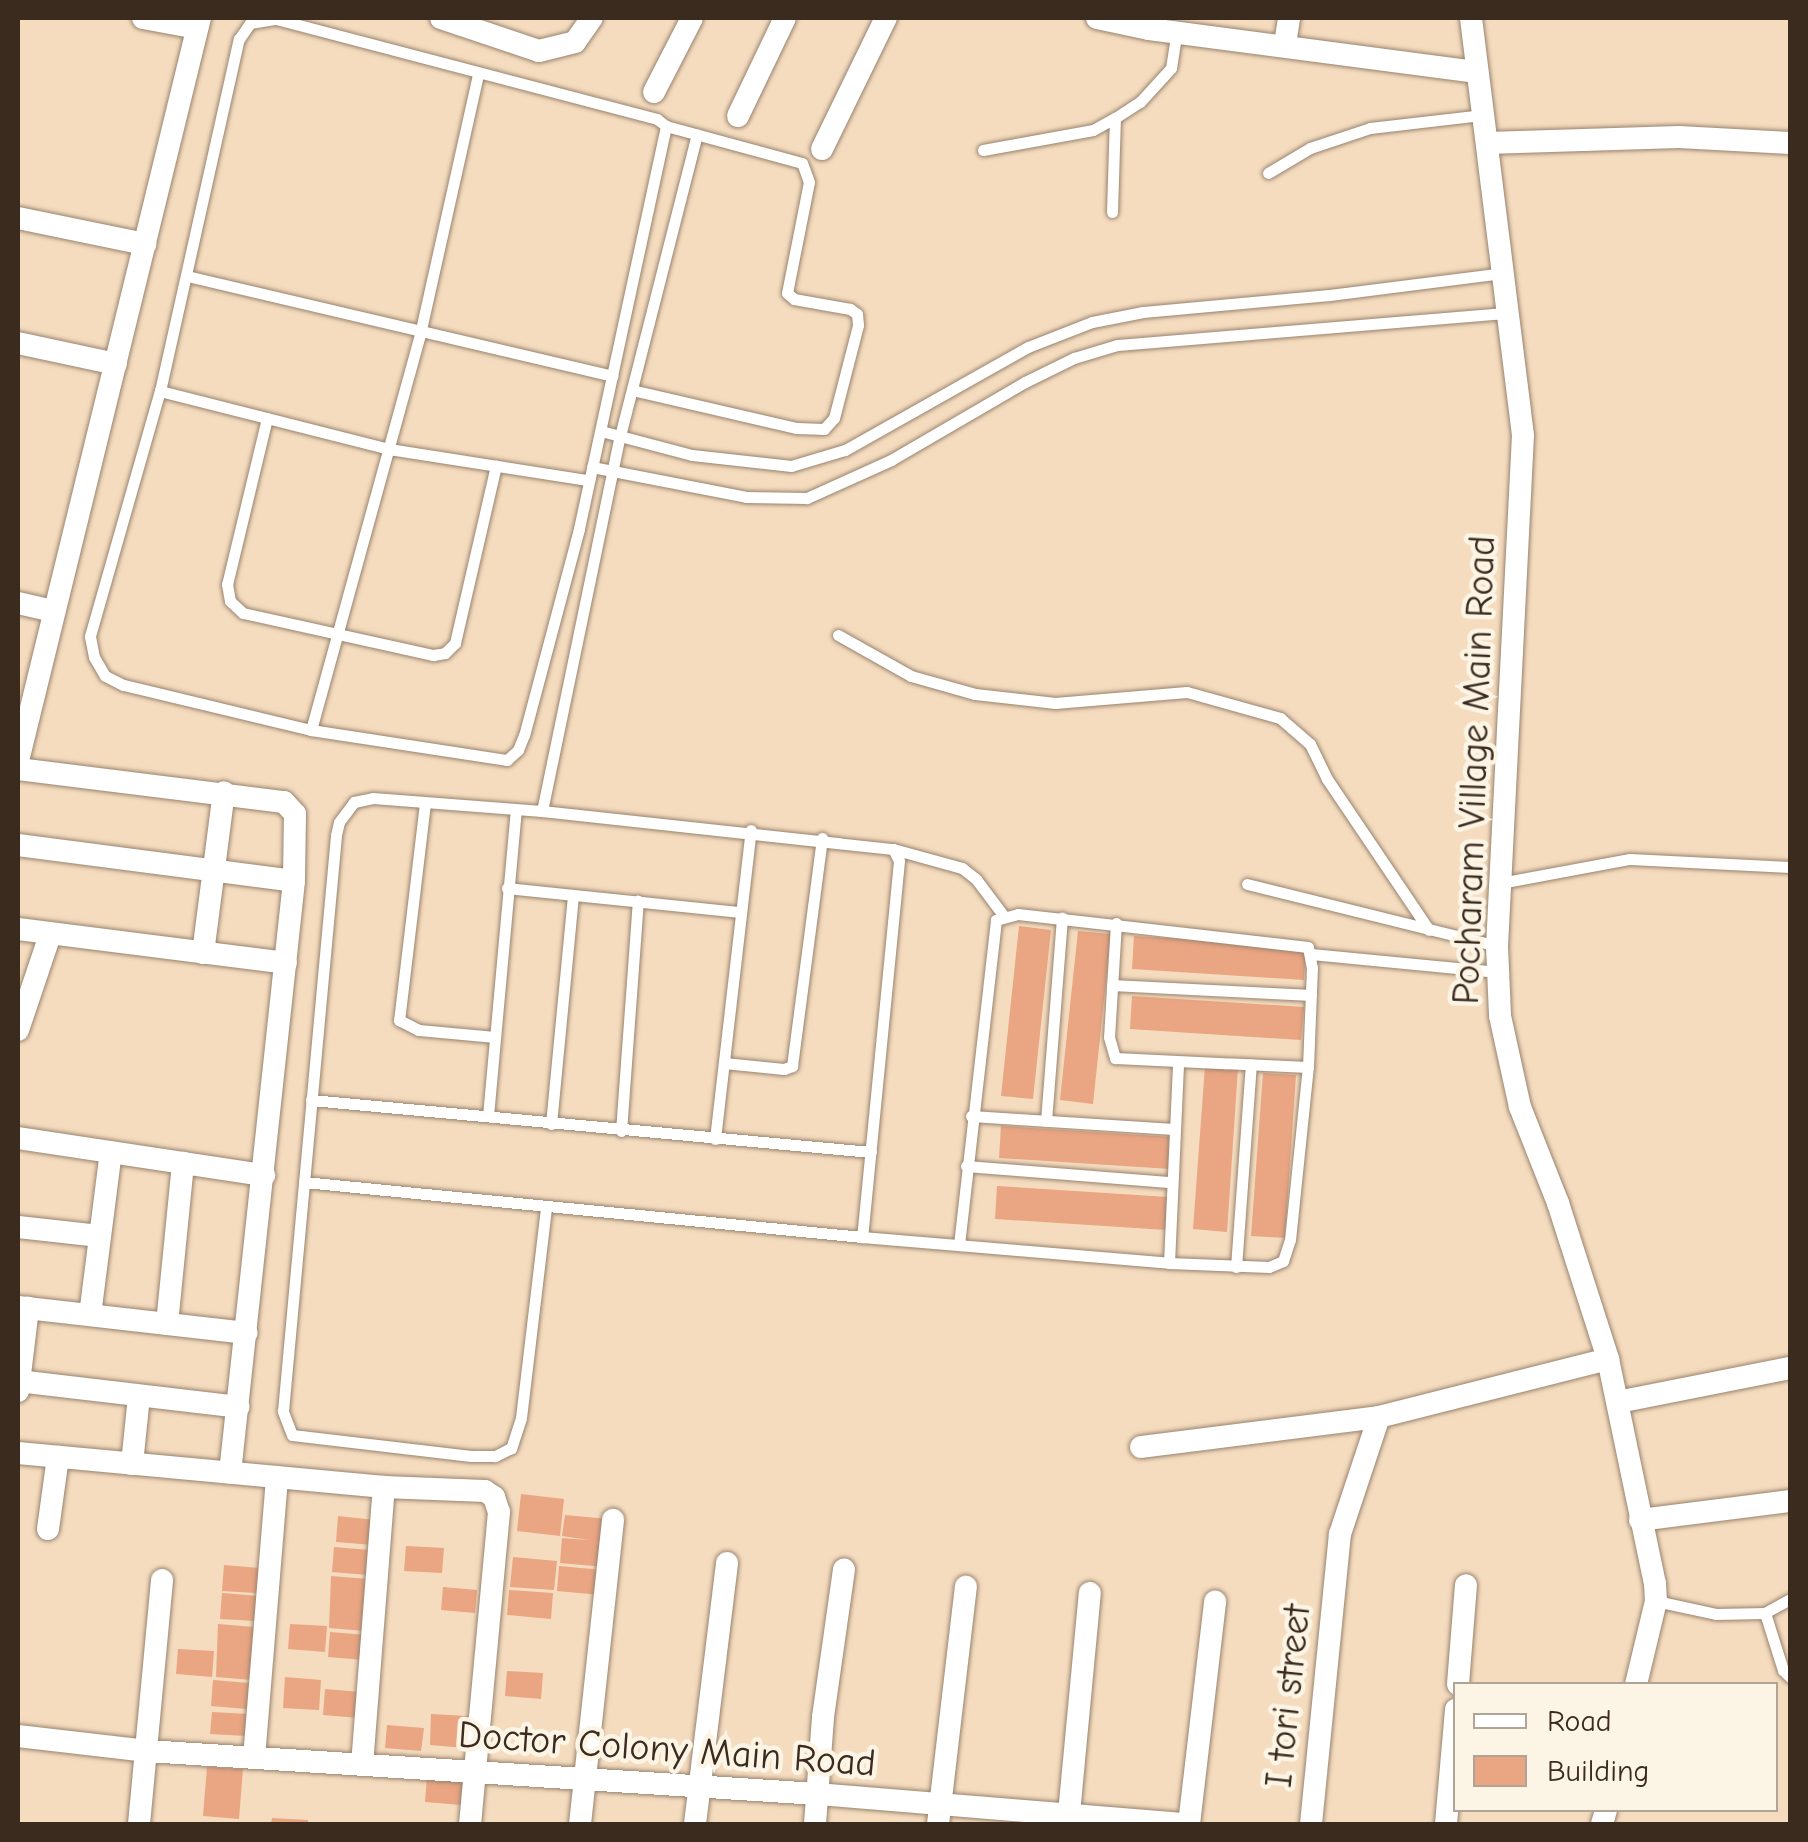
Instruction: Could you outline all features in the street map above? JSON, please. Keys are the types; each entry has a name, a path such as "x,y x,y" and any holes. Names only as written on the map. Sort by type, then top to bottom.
{"street":[{"path":"18,761 23,718 54,612 198,23 143,18"},
{"path":"441,18 499,27 539,51 574,42 592,18"},
{"path":"654,92 692,18"},
{"path":"738,116 785,18"},
{"path":"822,149 886,18"},
{"path":"1098,18 1477,72"},
{"path":"1285,44 1288,18"},
{"name":"Pocharam Village Main Road","path":"1471,18 1523,435 1496,946 1506,1055 1608,1359 1618,1402 1656,1601 1636,1682"},
{"path":"1487,144 1679,137 1790,143"},
{"path":"18,218 145,244"},
{"path":"18,343 116,364"},
{"path":"18,603 54,612"},
{"path":"18,769 224,792 289,806 298,825 230,1473"},
{"path":"203,953 224,792"},
{"path":"18,845 294,882"},
{"path":"18,928 286,962"},
{"path":"18,1030 50,935"},
{"path":"18,1138 264,1175"},
{"path":"90,1315 111,1152"},
{"path":"167,1324 182,1163"},
{"path":"18,1227 100,1236"},
{"path":"238,1407 18,1384 23,1307 247,1333"},
{"path":"1141,1448 1379,1417 1608,1359"},
{"path":"1618,1402 1790,1368"},
{"path":"132,1464 139,1396"},
{"name":"I tori street","path":"1311,1824 1340,1534 1379,1417"},
{"path":"18,1454 384,1487 486,1491 498,1503 470,1824"},
{"path":"48,1529 58,1457"},
{"path":"254,1758 276,1477"},
{"path":"362,1765 384,1487"},
{"path":"1640,1520 1790,1501"},
{"path":"580,1824 613,1520"},
{"path":"695,1824 727,1563"},
{"path":"815,1824 844,1569"},
{"path":"139,1824 162,1580"},
{"path":"1458,1682 1466,1585"},
{"path":"939,1814 966,1588"},
{"path":"1068,1820 1090,1593"},
{"path":"1189,1824 1216,1602"},
{"name":"Doctor Colony Main Road","path":"18,1736 254,1758 818,1794 939,1814 1181,1824"},
{"path":"1446,1824 1453,1744"}],"lane":[{"path":"632,390 797,428 824,429 834,418 858,325 857,314 850,308 794,299 788,294 808,182 802,164 666,126 645,116 478,76 276,19 250,23 239,39 160,391 90,636 94,657 105,676 123,685 311,730 487,759 513,757 524,735 574,548 666,126"},
{"path":"983,150 1093,130 1115,118 1140,102 1172,68 1178,32"},
{"path":"311,730 420,334 478,76"},
{"path":"1268,174 1310,148 1370,128 1483,115"},
{"path":"1112,212 1115,118"},
{"path":"542,811 620,436 697,135"},
{"path":"601,431 692,455 791,466 845,450 1028,347 1092,322 1143,312 1329,296 1502,273"},
{"path":"187,276 420,334 612,376"},
{"path":"160,391 390,448 496,466 590,474 613,472 746,496 806,498 891,460 1058,366 1118,345 1506,313"},
{"path":"267,418 227,584 230,602 243,614 433,654 451,649 496,466"},
{"path":"838,635 910,676 975,694 1054,704 1187,692 1280,718 1310,744 1327,780 1429,930"},
{"path":"546,1208 521,1418 510,1448 496,1456 470,1456 303,1440 286,1428 283,1410 311,1100 339,822 346,810 363,800 542,811 751,830 893,849 962,868 976,879 1002,915"},
{"path":"425,803 399,1020 419,1030 495,1037"},
{"path":"488,1116 516,811"},
{"path":"715,1139 751,830"},
{"path":"724,1062 784,1070 792,1066 822,838"},
{"path":"862,1238 899,861 893,849"},
{"path":"1500,882 1630,860 1790,867"},
{"path":"1247,884 1496,946"},
{"path":"507,888 740,912"},
{"path":"551,1124 573,894"},
{"path":"620,1131 638,902"},
{"path":"1002,915 1301,943 1311,954 1498,972"},
{"path":"959,1245 992,930 1002,915"},
{"path":"1046,1121 1062,918"},
{"path":"1116,923 1110,1054 1120,1060 1308,1067"},
{"path":"304,1182 862,1238 1269,1268 1283,1261 1287,1252 1308,1067 1311,954"},
{"path":"1112,985 1311,994"},
{"path":"1169,1262 1178,1063"},
{"path":"1236,1267 1251,1065"},
{"path":"311,1100 870,1152"},
{"path":"972,1116 1174,1130"},
{"path":"966,1166 1172,1182"},
{"path":"1656,1601 1716,1614 1765,1613 1790,1599"},
{"path":"1765,1613 1788,1669"}],"building":[{"path":"1019,926 1051,930 1033,1099 1001,1096"},
{"path":"1078,931 1111,934 1093,1104 1060,1100"},
{"path":"1134,936 1306,947 1304,980 1132,969"},
{"path":"1132,996 1304,1007 1301,1040 1130,1029"},
{"path":"1205,1066 1238,1068 1227,1232 1193,1229"},
{"path":"1263,1073 1296,1075 1285,1238 1251,1236"},
{"path":"1001,1126 1172,1137 1170,1169 999,1158"},
{"path":"997,1186 1168,1197 1166,1230 995,1219"},
{"path":"521,1494 564,1499 560,1536 517,1531"},
{"path":"565,1515 608,1519 604,1567 560,1563 562,1538 589,1540 562,1536"},
{"path":"338,1516 375,1520 373,1545 336,1542"},
{"path":"406,1546 444,1548 442,1573 404,1571"},
{"path":"334,1547 370,1550 368,1575 332,1572"},
{"path":"513,1557 557,1561 554,1590 510,1587"},
{"path":"224,1565 260,1568 258,1593 222,1591"},
{"path":"559,1566 603,1570 601,1595 557,1591"},
{"path":"331,1576 368,1579 365,1631 329,1628"},
{"path":"443,1587 477,1590 475,1613 441,1610"},
{"path":"509,1590 553,1593 551,1619 507,1615"},
{"path":"222,1593 258,1596 256,1621 220,1619"},
{"path":"218,1624 254,1627 252,1680 216,1677"},
{"path":"290,1624 327,1626 325,1652 288,1649"},
{"path":"330,1632 366,1635 364,1660 328,1657"},
{"path":"178,1649 214,1651 212,1677 176,1674"},
{"path":"507,1671 543,1673 541,1699 505,1696"},
{"path":"285,1677 321,1680 319,1710 283,1708"},
{"path":"213,1680 249,1683 247,1709 211,1706"},
{"path":"325,1689 361,1692 359,1718 323,1715"},
{"path":"212,1712 248,1714 247,1736 210,1734"},
{"path":"431,1714 468,1716 466,1748 430,1745"},
{"path":"387,1725 424,1728 421,1751 385,1748"},
{"path":"207,1767 243,1769 239,1819 203,1816"},
{"path":"427,1776 463,1779 461,1805 425,1802"},
{"path":"272,1818 308,1820 308,1824 271,1824"}]}
